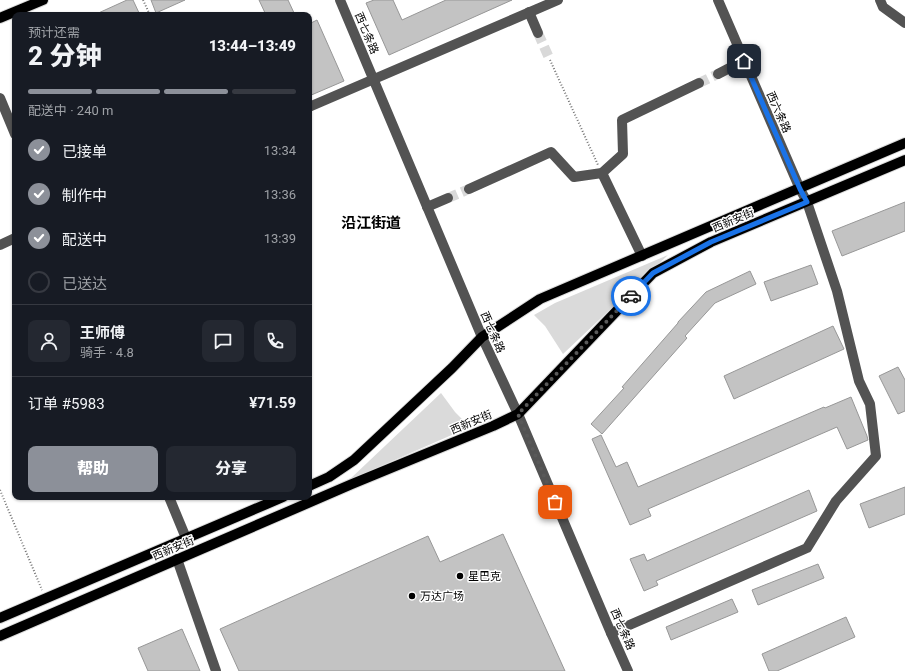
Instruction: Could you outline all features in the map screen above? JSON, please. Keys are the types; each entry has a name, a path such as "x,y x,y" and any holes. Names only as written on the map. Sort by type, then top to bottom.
{"main road":[{"path":"14,12 43,0"},
{"path":"0,18 12,13"},
{"name":"西新安街","path":"312,485 329,477 354,460 452,368 482,337 540,299 905,143"},
{"name":"西新安街","path":"0,636 518,414 653,273 711,242 905,160"},
{"name":"西新安街","path":"0,618 275,500"}],"street":[{"name":"西七条路","path":"340,0 482,337 518,414 628,671"},
{"path":"312,106 533,7 558,0"},
{"name":"西六条路","path":"611,633 807,548 836,501 876,456 870,404 859,381 837,291 807,202 718,0"},
{"path":"880,0 883,7 905,23"},
{"path":"533,7 538,33"},
{"path":"718,74 744,61"},
{"path":"469,189 551,152 574,177 602,173 623,154 622,120 699,83"},
{"path":"0,98 12,127"},
{"path":"602,173 642,256"},
{"path":"427,207 448,198"},
{"path":"0,245 12,239"},
{"path":"170,500 186,538"},
{"path":"177,559 216,671"}],"path":[{"path":"143,0 149,12"},
{"path":"550,60 602,173"},
{"path":"0,490 46,598"}],"shaded area":[{"path":"668,255 563,354 545,326 534,315 555,303"},
{"path":"441,393 455,412 470,427 349,480"}],"building":[{"path":"127,0 133,0 139,12 101,12"},
{"path":"151,0 185,0 158,12 156,12"},
{"path":"259,0 288,0 294,12 265,12"},
{"path":"374,0 393,0 402,20 446,0 512,0 389,55 366,3"},
{"path":"317,20 344,81 312,95 312,22"},
{"path":"905,202 905,231 842,256 832,231"},
{"path":"811,265 818,284 771,301 764,282"},
{"path":"750,271 756,284 715,303 685,336 687,338 602,434 591,424 624,388 622,387 678,322 706,292"},
{"path":"833,326 844,349 734,399 724,376"},
{"path":"898,367 905,380 905,411 898,414 879,376"},
{"path":"851,397 868,440 847,449 837,427 648,509 651,516 630,525 592,439 601,435 616,467 627,462 638,487 824,407 825,408"},
{"path":"905,487 905,514 869,528 860,504"},
{"path":"809,490 817,511 656,581 658,585 644,591 630,559 644,554 647,561"},
{"name":"万达广场","path":"503,534 565,671 239,671 220,629 428,536 440,562"},
{"path":"818,564 824,578 758,605 752,590"},
{"path":"732,599 738,612 671,640 666,627"},
{"path":"846,617 855,637 777,671 769,671 762,654"},
{"path":"182,629 200,671 148,671 138,648"}],"tunnel":[{"path":"538,33 550,60"},
{"path":"699,83 718,74"},
{"path":"448,198 469,189"}],"way so far":[{"path":"555,502 518,414 631,296"}],"place":[{"name":"星巴克","path":"460,576"},
{"name":"万达广场","path":"412,596"}],"district":[{"name":"沿江街道","path":"371,223"}],"route":[{"path":"631,296 653,273 699,248 807,202 744,61"}]}
